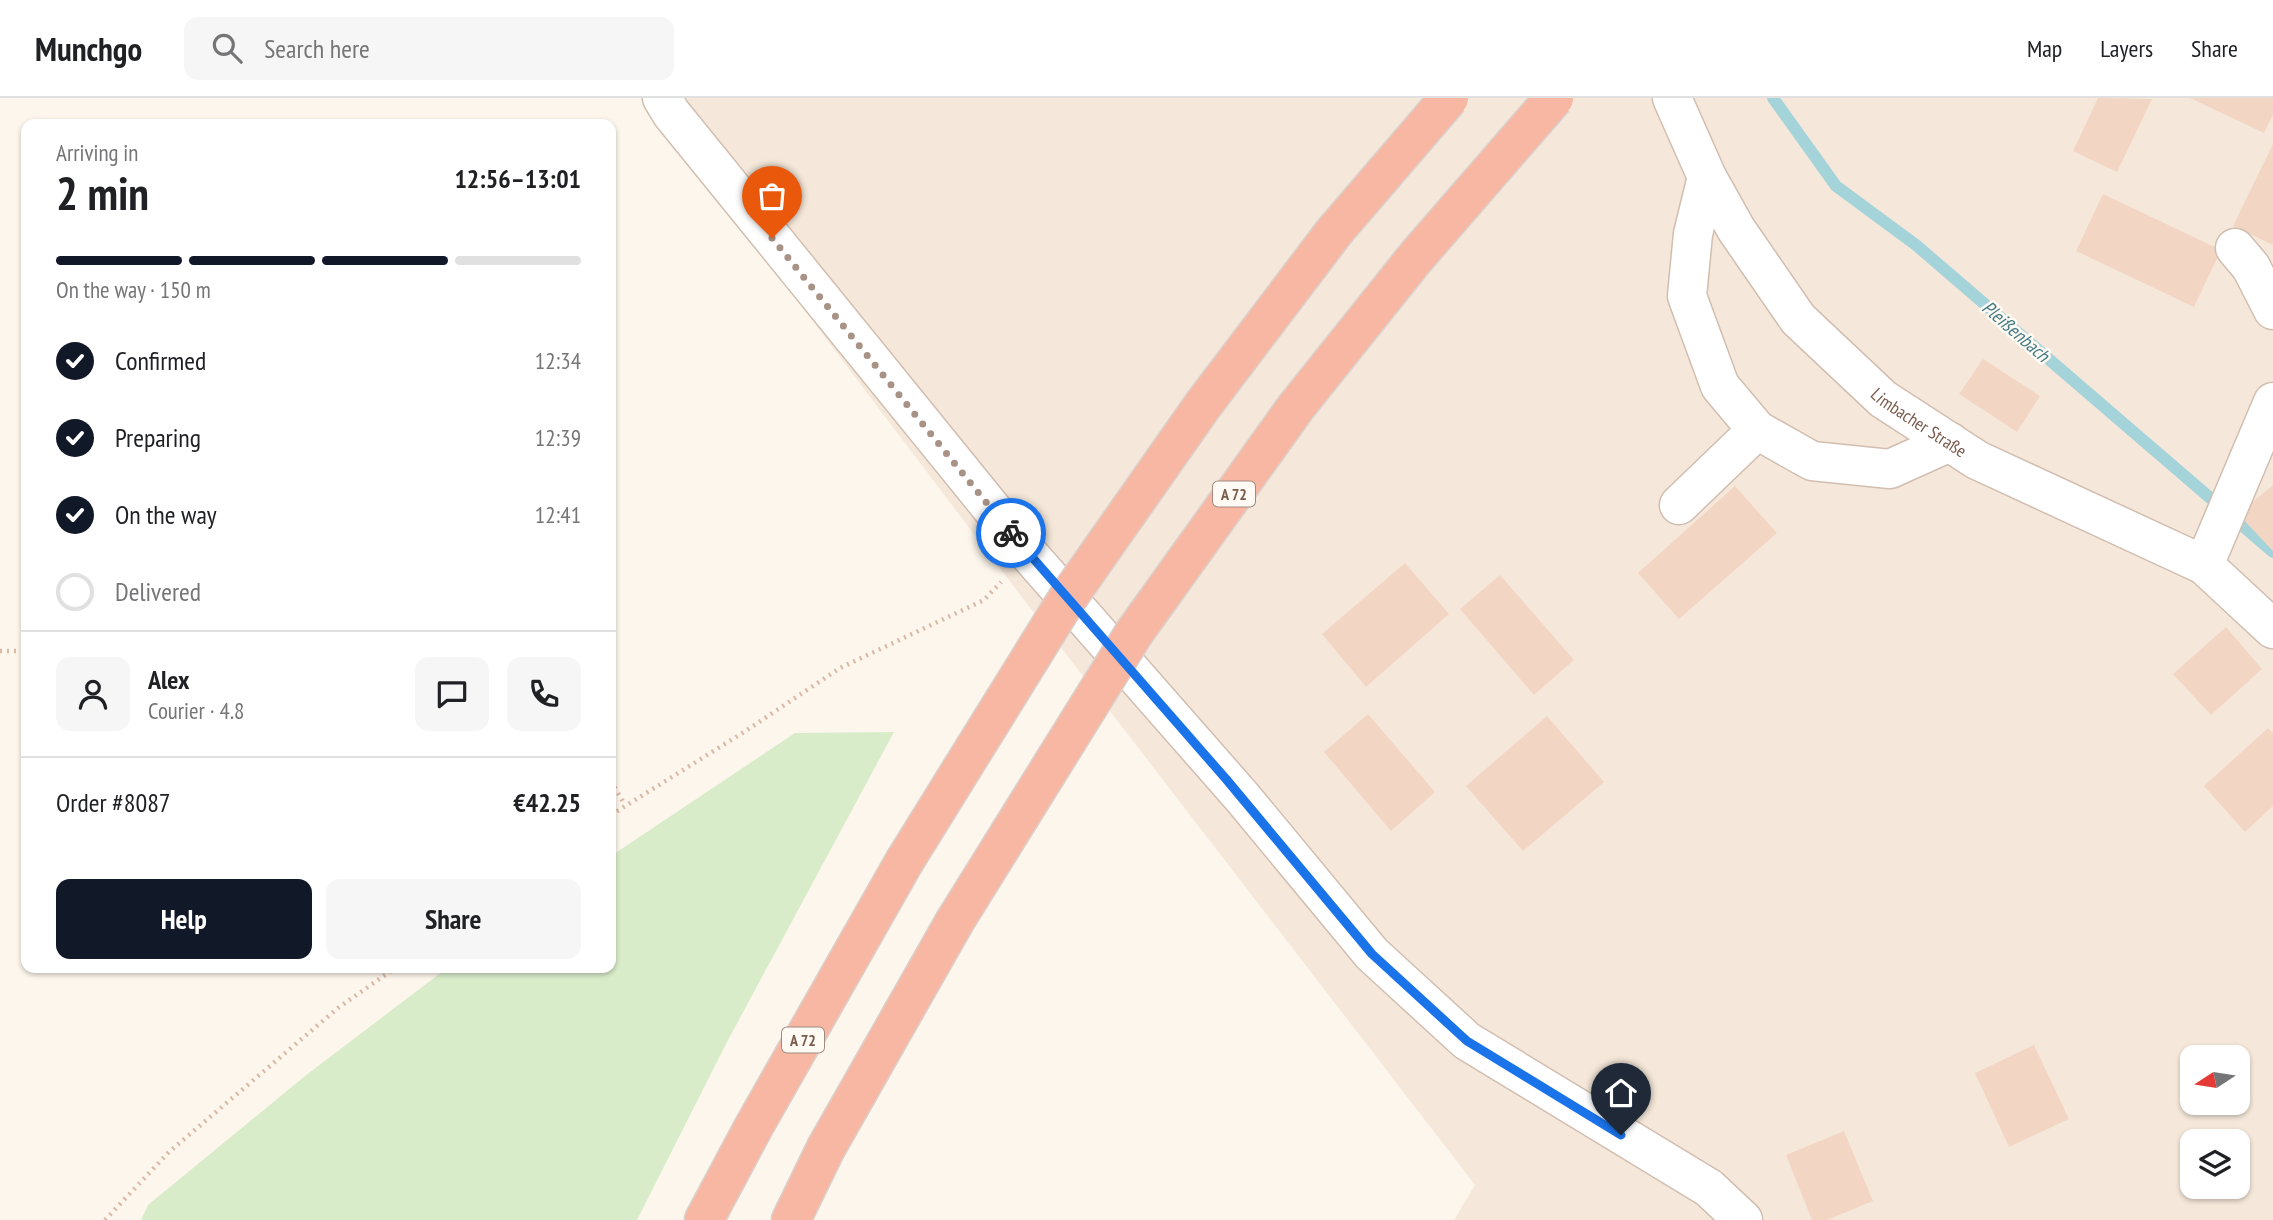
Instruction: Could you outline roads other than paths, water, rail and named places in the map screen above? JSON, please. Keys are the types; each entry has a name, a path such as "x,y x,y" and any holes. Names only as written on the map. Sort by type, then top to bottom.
{"highway":[{"name":"A 72","path":"704,1220 752,1128 904,862 1067,599 1203,405 1334,232 1449,98"},
{"name":"A 72","path":"790,1220 826,1148 955,921 1134,633 1296,407 1416,257 1554,98"}],"street":[{"path":"662,98 671,113 1027,552 1203,752 1372,954 1467,1041 1709,1188 1744,1220"},
{"name":"Limbacher Straße","path":"1672,98 1707,177 1736,229 1798,319 1883,399 1977,460 2211,549 2273,629"},
{"path":"1707,177 1693,234 1687,296 1720,387 1757,430 1812,461 1890,469 1950,442"},
{"path":"2235,248 2251,267 2273,310"},
{"path":"2211,549 2273,401"},
{"path":"1679,505 1757,430"}],"waterway":[{"name":"Pleißenbach","path":"1773,98 1836,186 1916,245 2273,552"}]}
